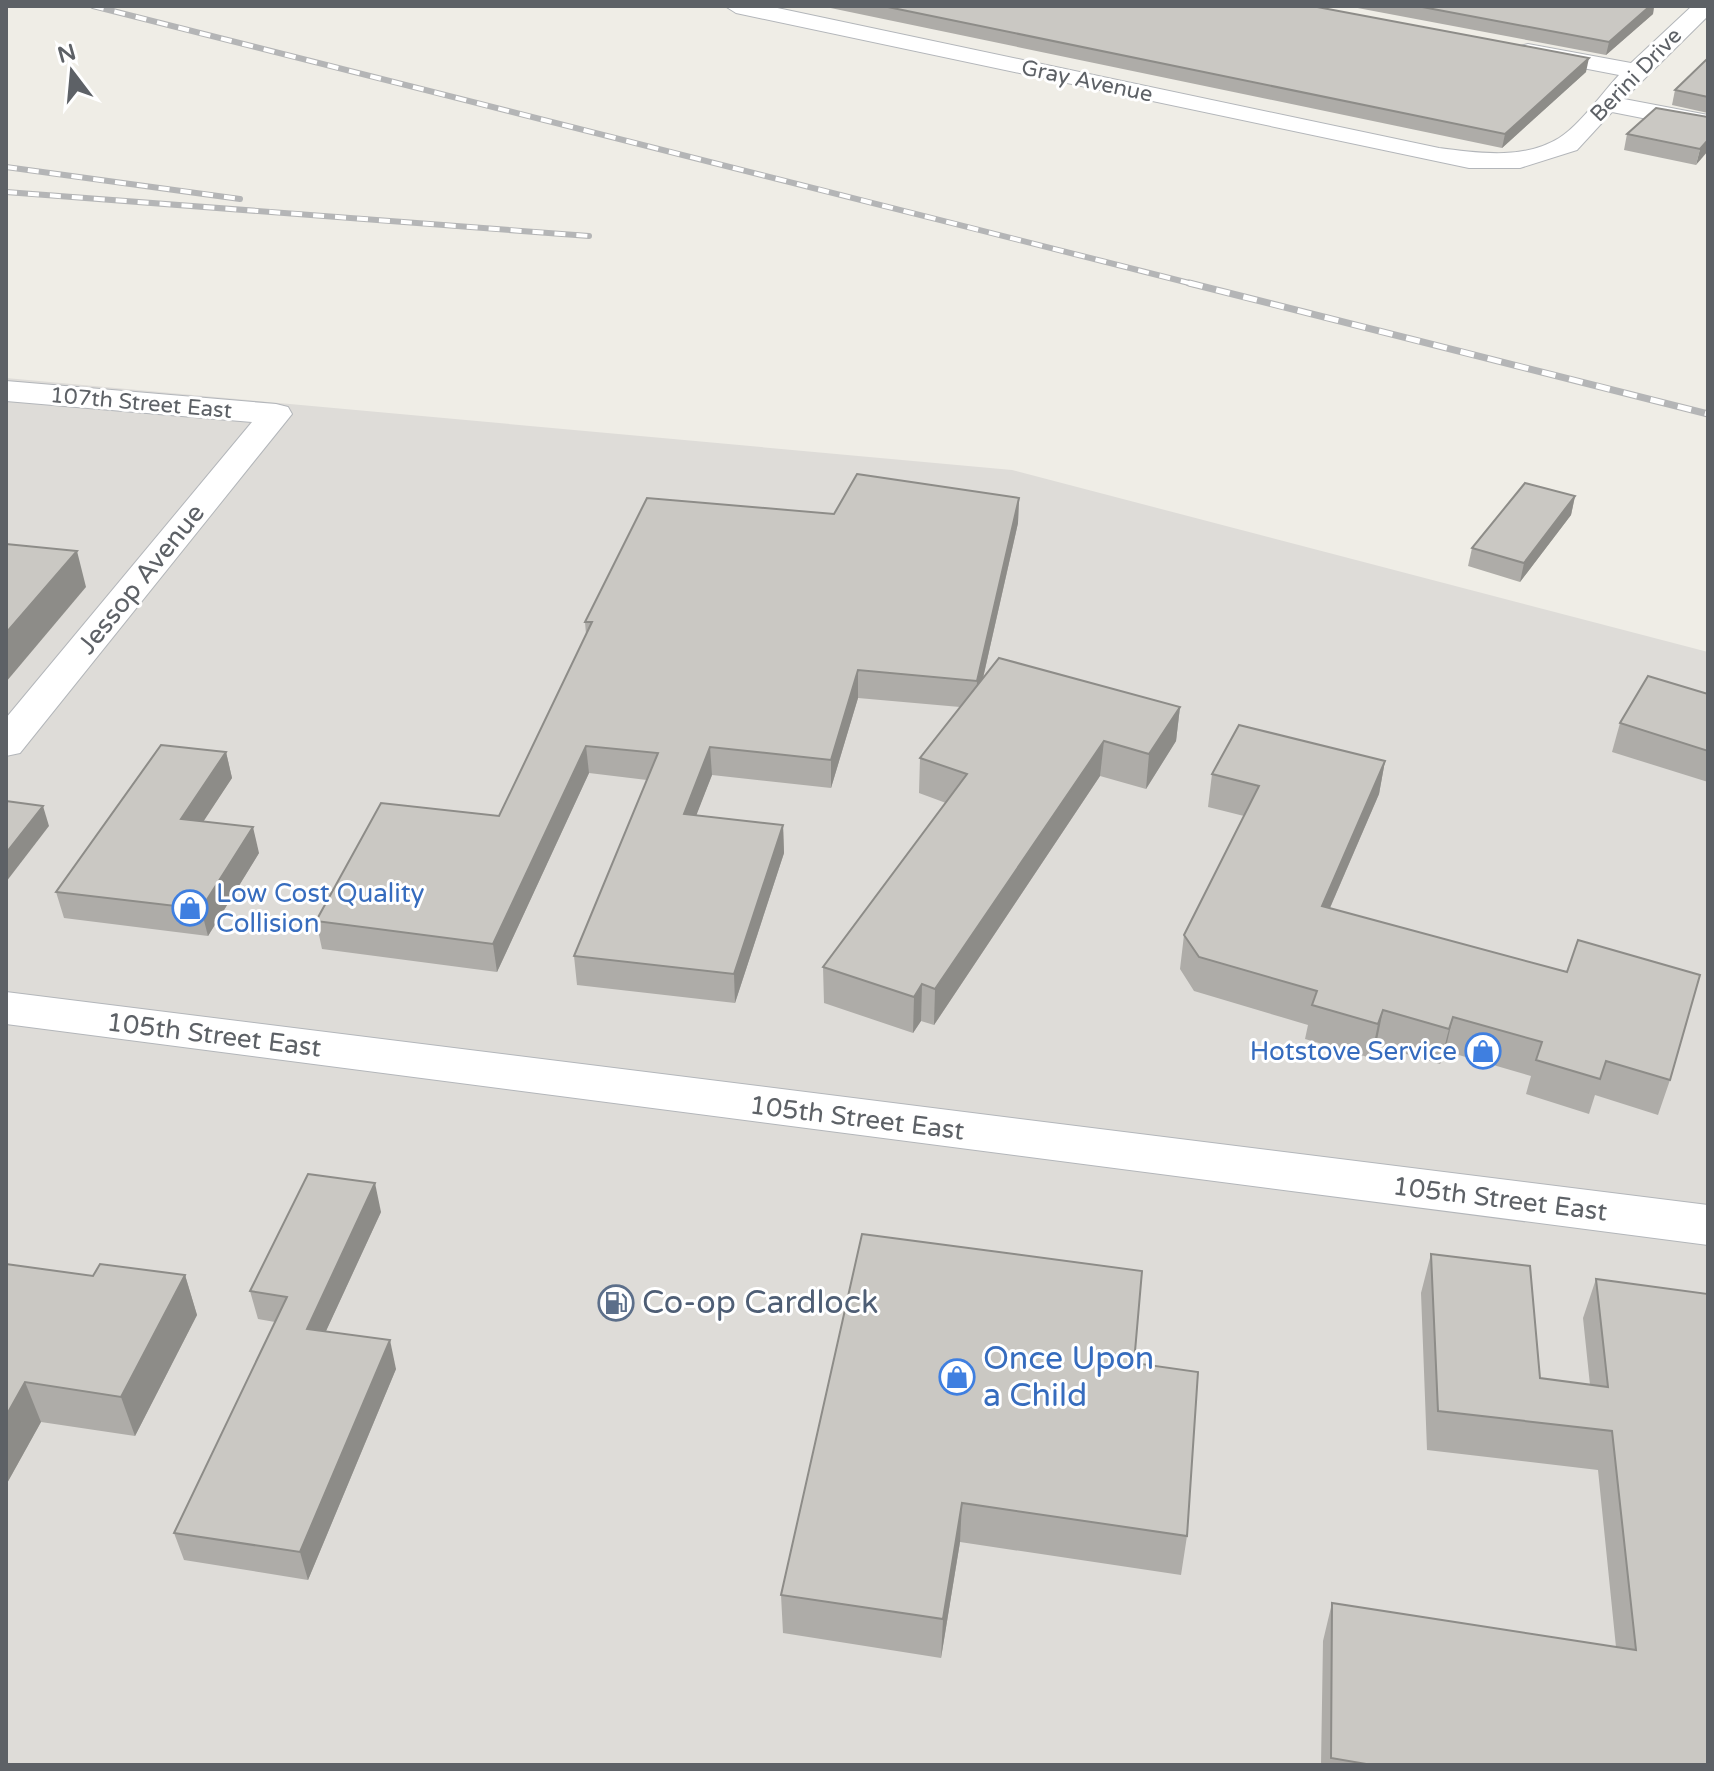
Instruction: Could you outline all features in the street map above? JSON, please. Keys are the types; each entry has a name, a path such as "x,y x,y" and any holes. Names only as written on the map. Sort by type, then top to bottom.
{"street":[{"name":"Gray Avenue","path":"736,6 1439,156 1489,174 1533,176 1556,167 1569,155 1568,144"},
{"name":"Berini Drive","path":"1568,144 1636,71 1705,6"},
{"path":"1512,47 1636,71"},
{"path":"1607,103 1708,123"},
{"name":"107th Street East","path":"6,391 276,414"},
{"name":"Jessop Avenue","path":"6,744 276,414"},
{"name":"105th Street East","path":"6,1008 1708,1225"}],"shaded area":[{"path":"6,378 1012,470 1708,652 1708,1765 6,1765"}],"building":[{"path":"883,6 1312,6 1589,58 1505,134"},
{"path":"1417,6 1650,6 1609,42"},
{"path":"1708,58 1708,97 1675,90"},
{"path":"1656,108 1708,117 1708,140 1700,149 1627,134"},
{"path":"857,474 1019,498 977,681 858,670 831,760 710,747 684,814 783,825 734,974 574,956 658,753 586,746 493,944 316,921 381,803 499,816 592,622 585,622 647,498 834,514"},
{"path":"1525,483 1575,496 1524,563 1472,548"},
{"path":"6,544 77,551 6,633"},
{"path":"999,658 1180,707 1149,754 1104,741 935,989 922,984 914,997 823,967 967,774 920,758"},
{"path":"1648,676 1708,694 1708,751 1620,723"},
{"path":"1239,725 1385,761 1322,906 1567,972 1578,940 1700,975 1670,1080 1606,1061 1600,1079 1536,1060 1542,1042 1453,1017 1449,1029 1383,1010 1378,1024 1312,1005 1317,991 1199,957 1184,935 1259,786 1212,774"},
{"path":"161,745 226,752 181,819 253,827 201,909 56,892"},
{"path":"6,801 43,806 6,853"},
{"path":"308,1174 375,1183 307,1329 390,1340 300,1552 174,1533 287,1297 250,1291"},
{"path":"862,1234 1142,1271 1134,1363 1198,1372 1187,1536 962,1503 943,1619 781,1595"},
{"path":"1431,1254 1530,1266 1540,1378 1608,1387 1596,1279 1708,1294 1708,1765 1372,1765 1331,1758 1332,1603 1636,1650 1612,1431 1438,1411"},
{"path":"6,1264 93,1276 100,1264 185,1275 121,1397 25,1382 6,1416"}],"railway":[{"path":"93,6 1197,285"},
{"path":"6,167 240,199"},
{"path":"6,192 589,236"},
{"path":"1189,283 1708,414"}],"place":[{"name":"Low Cost Quality Collision","path":"190,908"},
{"name":"Hotstove Service","path":"1483,1051"},
{"name":"Co-op Cardlock","path":"616,1303"},
{"name":"Once Upon a Child","path":"957,1377"}]}
